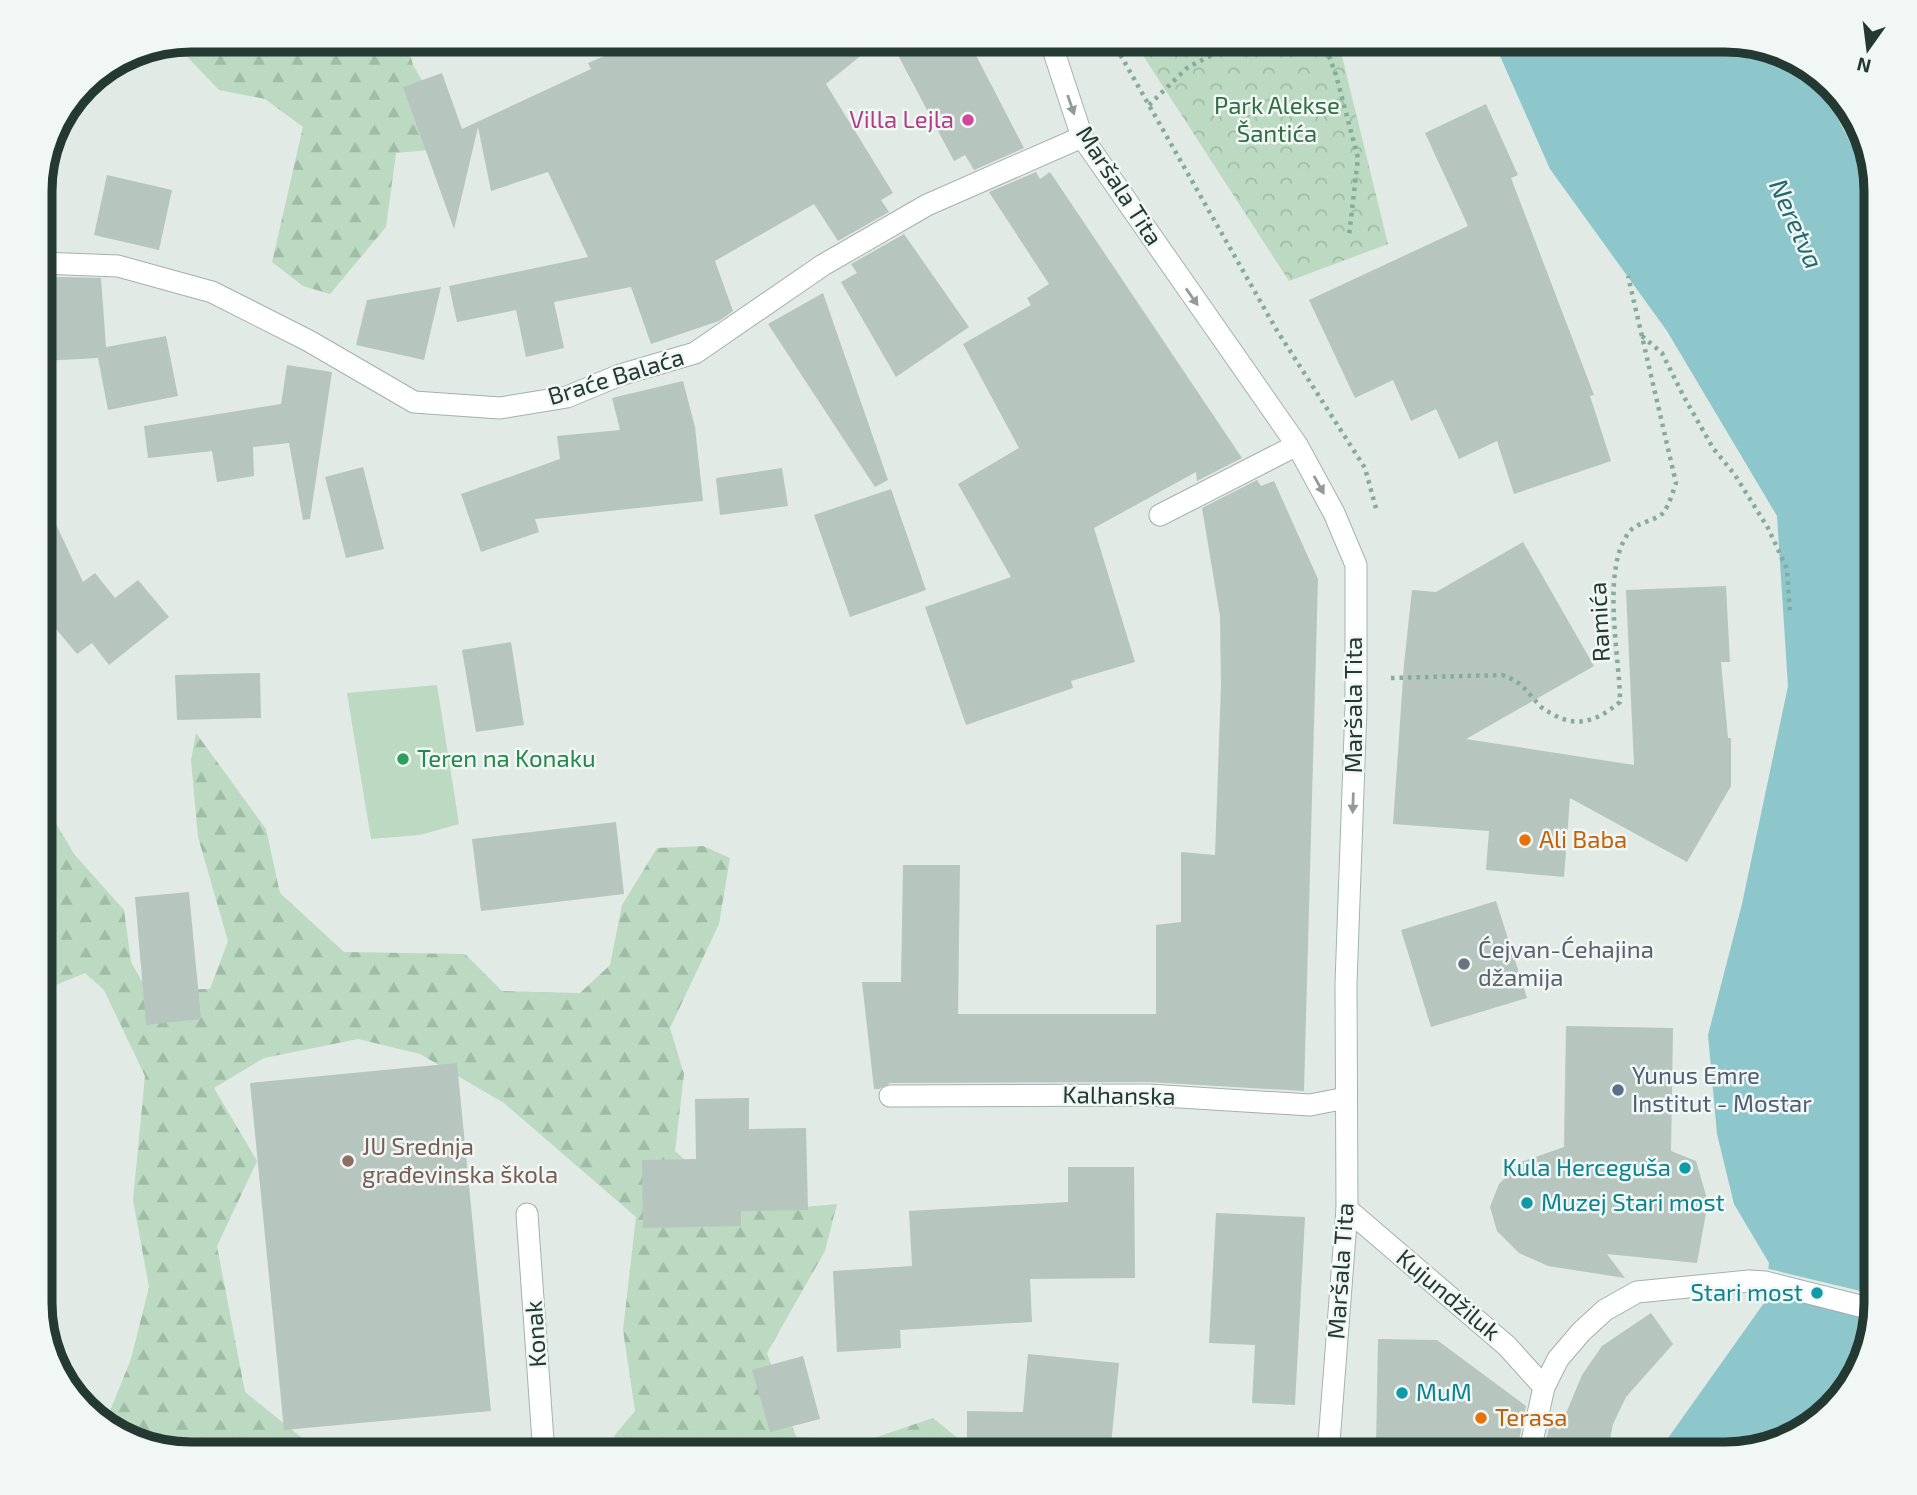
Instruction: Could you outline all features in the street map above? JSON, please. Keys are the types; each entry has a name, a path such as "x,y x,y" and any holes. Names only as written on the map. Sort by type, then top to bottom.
{"street":[{"name":"Maršala Tita","path":"1054,52 1082,137 1297,445 1334,513 1356,565 1356,707 1346,984 1347,1209 1329,1442"},
{"name":"Braće Balaća","path":"53,263 118,266 212,292 309,341 414,402 500,408 567,397 620,375 695,353 823,265 927,205 1082,137"},
{"path":"1160,515 1297,445"},
{"name":"Kalhanska","path":"890,1096 1148,1095 1310,1105 1346,1098"},
{"name":"Kujundžiluk","path":"1347,1209 1507,1346 1544,1387"},
{"name":"Konak","path":"527,1213 543,1442"},
{"path":"1532,1442 1544,1387 1558,1359 1581,1332 1620,1300 1645,1291 1749,1281 1765,1282 1864,1307"}],"path":[{"path":"1149,105 1188,67 1218,52"},
{"path":"1328,52 1358,158 1349,236"},
{"name":"Ramića","path":"1389,678 1502,675 1518,681 1542,708 1566,721 1588,722 1607,713 1620,702 1614,618 1615,565 1631,530 1664,512 1676,483 1628,276"},
{"path":"1642,336 1662,353 1713,448 1735,475 1768,528 1787,569 1790,614"}],"green space":[{"name":"Park Alekse Šantića","path":"1141,52 1341,52 1388,244 1289,281"},
{"path":"184,53 410,53 413,65 441,114 429,150 396,153 386,227 330,294 303,286 272,262 303,127 265,99 219,90"},
{"path":"1832,103 1850,130 1862,167"},
{"name":"Teren na Konaku","path":"437,685 459,824 420,835 371,839 347,693"},
{"path":"196,733 266,829 280,893 344,952 465,954 502,991 580,993 610,965 622,905 657,848 703,846 730,858 719,924 670,1028 684,1074 675,1151 698,1172 793,1208 837,1204 825,1251 767,1353 796,1437 865,1441 933,1418 962,1442 618,1442 614,1436 635,1411 623,1330 636,1217 504,1103 420,1054 358,1039 264,1058 214,1088 257,1161 217,1246 245,1392 307,1442 164,1440 130,1428 108,1415 131,1359 149,1287 133,1200 145,1076 104,990 85,973 53,986 53,818 74,854 124,910 131,962 147,990 210,989 228,941 198,837 191,760"}],"water":[{"name":"Neretva","path":"1498,52 1725,52 1761,57 1803,76 1824,93 1832,103 1862,167 1863,1322 1854,1357 1836,1388 1824,1402 1787,1428 1753,1440 1665,1442 1764,1303 1769,1263 1734,1204 1717,1134 1708,1035 1742,904 1788,686 1777,516 1667,331 1550,169"}],"pier":[{"path":"1765,1268 1864,1292 1863,1317 1762,1293"}],"building":[{"path":"974,52 1024,148 974,170 965,155 954,161 897,53"},
{"path":"612,53 865,53 826,84 893,193 881,200 889,212 838,241 814,204 715,261 733,311 719,321 651,344 631,287 554,302 564,348 526,357 516,310 457,322 449,286 588,257 548,172 491,191 478,127 454,229 403,87 442,73 462,129 591,69 588,63"},
{"path":"1486,104 1518,175 1511,178 1594,395 1590,396 1611,461 1514,494 1497,441 1459,459 1436,409 1411,421 1393,380 1355,398 1309,300 1468,226 1425,133"},
{"path":"1036,172 1040,179 1050,172 1242,458 1197,481 1196,472 1094,528 1135,662 1071,681 1073,688 966,725 925,607 1011,577 958,484 1019,448 963,344 1031,305 1027,298 1049,284 989,192"},
{"path":"107,175 172,190 159,250 94,235"},
{"path":"904,234 969,327 896,377 841,282 857,273 851,264"},
{"path":"53,277 101,278 106,347 166,336 178,396 108,410 98,358 53,360"},
{"path":"441,287 424,360 356,345 367,300"},
{"path":"823,293 888,480 875,487 768,324"},
{"path":"287,365 332,372 310,519 303,520 289,443 253,447 254,476 217,482 212,451 148,458 144,426 281,404"},
{"path":"683,381 695,427 703,501 535,519 539,532 481,552 461,494 560,459 557,436 620,430 612,398"},
{"path":"363,467 384,549 346,558 325,477"},
{"path":"782,468 788,506 720,515 716,478"},
{"path":"1257,480 1261,486 1274,481 1318,579 1304,1091 1148,1082 890,1083 874,1089 862,982 901,982 903,865 960,865 958,1014 1156,1014 1156,925 1181,922 1181,852 1215,855 1221,685 1220,616 1202,508"},
{"path":"891,489 926,590 850,617 814,515"},
{"path":"53,518 83,582 95,573 115,598 138,580 169,617 109,665 92,643 77,654 53,625"},
{"path":"1523,542 1594,666 1466,739 1634,765 1626,590 1726,586 1730,662 1721,662 1728,738 1731,738 1731,786 1687,862 1570,798 1564,877 1486,870 1489,831 1393,824 1412,590 1436,592"},
{"path":"511,642 524,725 476,732 462,650"},
{"path":"260,673 261,718 177,720 175,675"},
{"path":"616,822 624,894 481,911 472,839"},
{"path":"189,892 201,1019 146,1025 135,897"},
{"name":"Ćejvan-Ćehajina džamija","path":"1496,901 1527,998 1431,1027 1401,930"},
{"path":"1566,1026 1673,1028 1671,1151 1696,1161 1708,1202 1697,1263 1607,1254 1625,1278 1548,1266 1519,1253 1497,1231 1490,1207 1499,1184 1521,1162 1564,1147"},
{"path":"457,1063 491,1411 284,1430 250,1083"},
{"path":"749,1098 749,1129 806,1128 808,1210 741,1211 741,1226 643,1228 642,1160 696,1159 695,1099"},
{"path":"1068,1167 1134,1167 1135,1278 1030,1279 1032,1322 900,1330 901,1348 837,1352 833,1271 912,1266 909,1211 1068,1202"},
{"path":"1216,1213 1305,1217 1295,1405 1252,1403 1255,1345 1209,1343"},
{"path":"1651,1313 1673,1344 1626,1397 1613,1424 1610,1442 1546,1442 1550,1423 1559,1430 1582,1375 1602,1346"},
{"path":"1378,1339 1437,1340 1526,1406 1519,1442 1376,1442"},
{"path":"1028,1354 1119,1363 1111,1442 967,1442 967,1411 1023,1412"},
{"path":"803,1356 820,1419 770,1432 752,1370"}],"place":[{"name":"Villa Lejla","path":"968,120"},
{"name":"Teren na Konaku","path":"403,759"},
{"name":"Ali Baba","path":"1525,840"},
{"name":"Ćejvan-Ćehajina džamija","path":"1464,964"},
{"name":"Yunus Emre Institut - Mostar","path":"1618,1090"},
{"name":"JU Srednja građevinska škola","path":"348,1161"},
{"name":"Kula Herceguša","path":"1685,1168"},
{"name":"Muzej Stari most","path":"1527,1203"},
{"name":"Stari most","path":"1817,1293"},
{"name":"MuM","path":"1402,1393"},
{"name":"Terasa","path":"1481,1418"}]}
